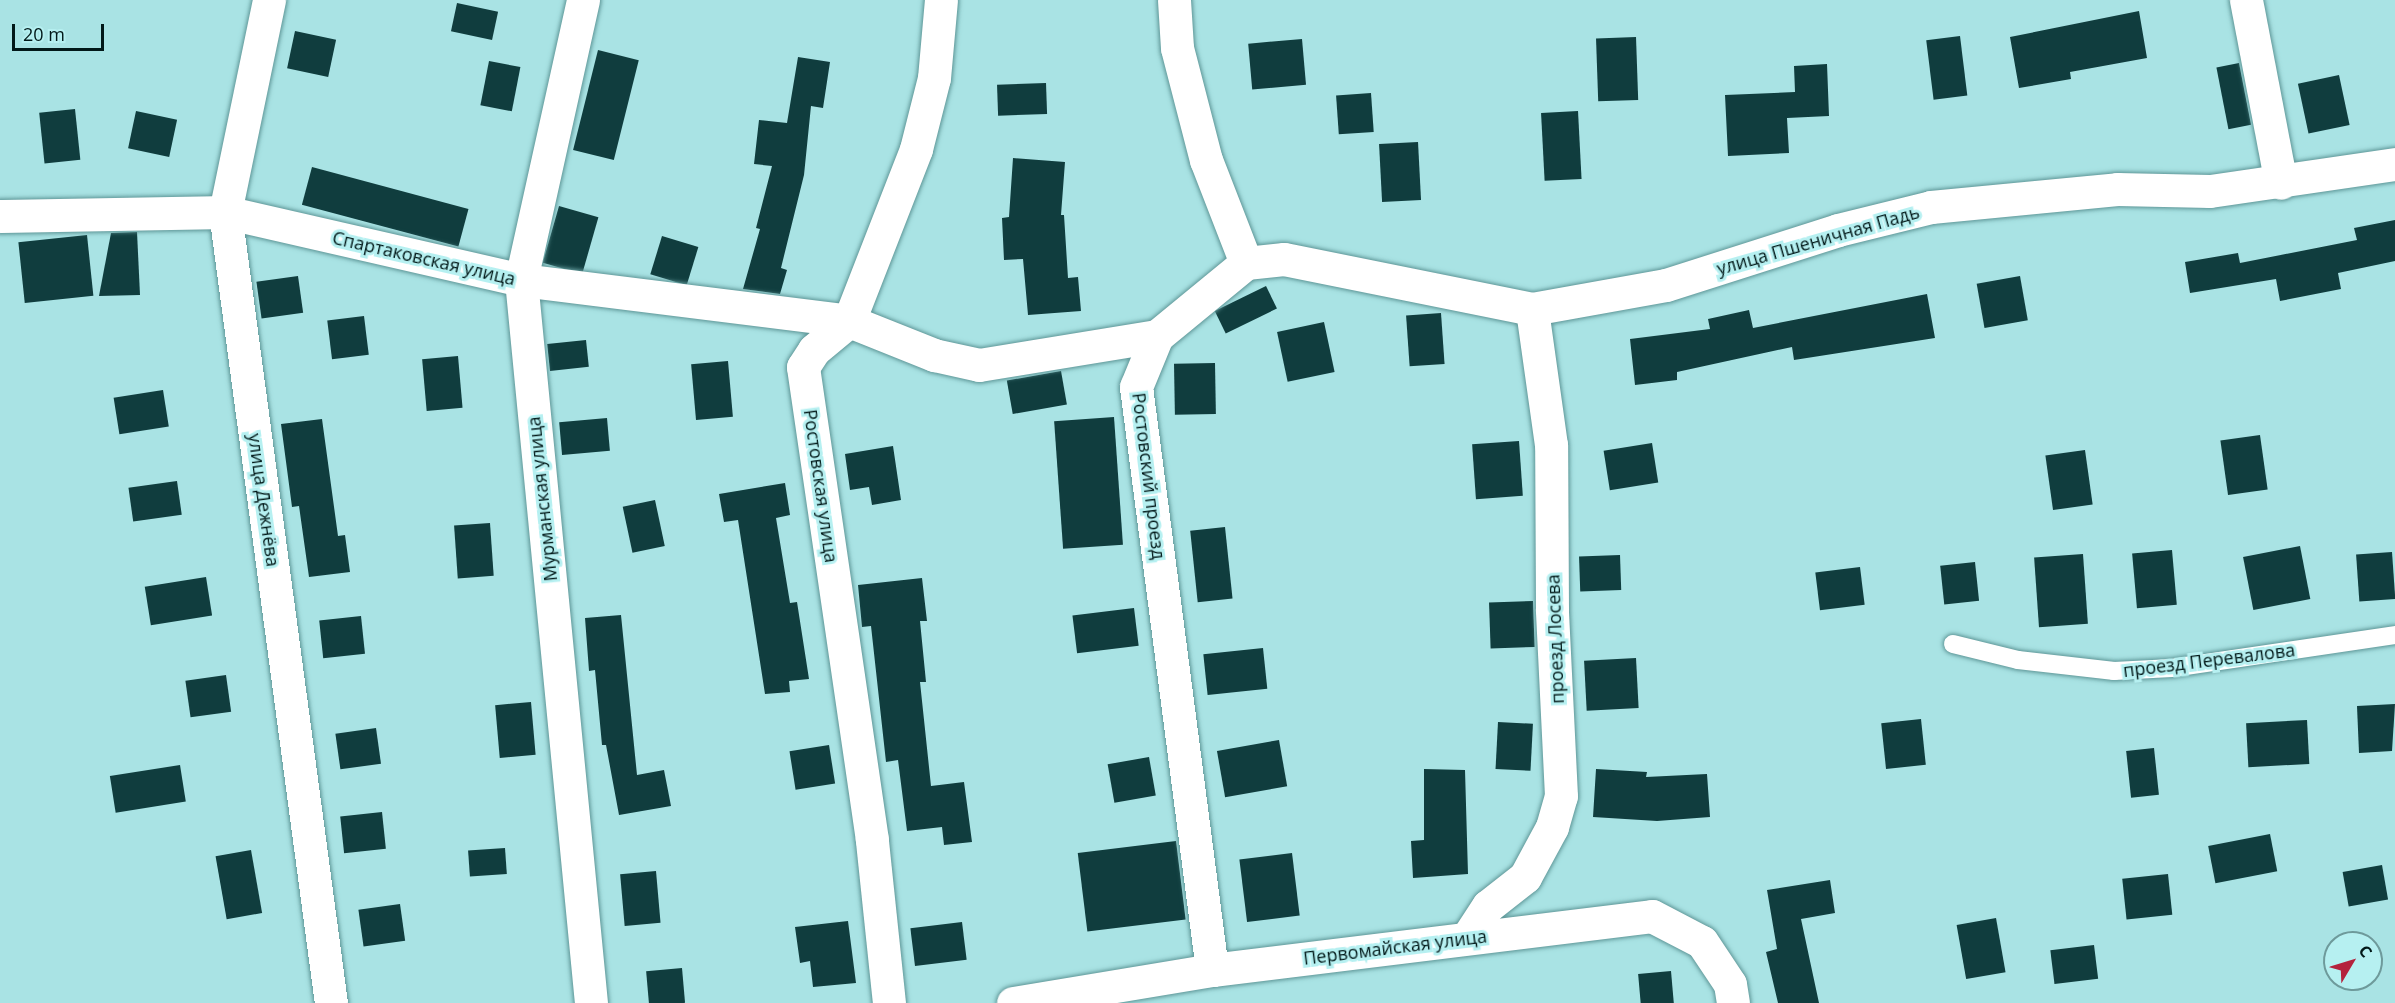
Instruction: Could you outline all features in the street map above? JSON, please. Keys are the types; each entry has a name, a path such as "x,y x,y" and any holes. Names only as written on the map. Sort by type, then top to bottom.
{"street":[{"name":"улица Дежнёва","path":"269,0 225,212 331,1003"},
{"name":"Мурманская улица","path":"584,0 521,280 591,1003"},
{"name":"Ростовская улица","path":"889,1003 872,840 803,367 814,350 849,321 916,149 934,78 941,0"},
{"path":"1174,0 1177,48 1206,160 1246,263"},
{"path":"2246,0 2281,183"},
{"name":"улица Пшеничная Падь","path":"1246,263 1284,259 1532,309 1666,285 1838,230 1931,207 2047,193 2117,189 2210,191 2281,183 2395,164"},
{"name":"Спартаковская улица","path":"0,216 225,212 521,280 849,321 934,356 979,365 1157,336"},
{"name":"Ростовский проезд","path":"1212,970 1136,387 1157,336 1246,263"},
{"name":"проезд Лосева","path":"1467,938 1488,906 1525,877 1552,827 1561,796 1552,609 1551,445 1532,309"},
{"name":"Первомайская улица","path":"1013,1003 1212,970 1652,916 1702,942 1730,984 1733,1003"}],"lane":[{"name":"проезд Перевалова","path":"1953,644 2018,660 2114,671 2172,668 2395,635"}],"building":[{"path":"457,3 498,12 492,40 451,31"},
{"path":"2139,11 2147,58 2070,72 2071,79 2019,88 2010,37"},
{"path":"295,31 336,40 328,77 287,68"},
{"path":"1960,36 1967,96 1934,100 1926,40"},
{"path":"1636,37 1638,100 1598,101 1596,38"},
{"path":"1302,39 1306,85 1252,90 1248,44"},
{"path":"598,50 639,60 614,160 573,150"},
{"path":"798,57 830,62 823,108 811,106 804,175 781,268 787,270 780,294 743,289 760,229 756,228 772,166 754,164 759,120 787,123"},
{"path":"489,61 520,67 512,111 480,105"},
{"path":"2239,63 2251,125 2228,129 2216,67"},
{"path":"1827,64 1829,116 1787,118 1789,153 1728,156 1725,95 1795,92 1794,66"},
{"path":"2339,75 2350,125 2309,134 2298,84"},
{"path":"1046,83 1047,114 998,116 997,85"},
{"path":"1371,93 1374,132 1339,134 1336,95"},
{"path":"75,109 80,160 45,163 39,113"},
{"path":"136,111 177,120 169,157 128,148"},
{"path":"1578,111 1582,179 1545,181 1541,113"},
{"path":"1418,142 1421,200 1382,202 1379,144"},
{"path":"1013,158 1065,162 1061,215 1064,215 1068,278 1078,277 1081,311 1028,315 1023,259 1004,260 1002,218 1009,217"},
{"path":"312,167 468,209 458,247 302,205"},
{"path":"559,206 598,217 582,274 543,263"},
{"path":"2395,220 2395,261 2338,273 2341,289 2280,301 2276,279 2190,293 2185,262 2238,253 2240,263 2357,240 2354,228"},
{"path":"137,232 140,295 99,296 111,233"},
{"path":"87,235 93,296 25,303 18,242"},
{"path":"662,236 698,247 687,285 650,274"},
{"path":"298,276 303,313 262,318 256,282"},
{"path":"2020,276 2028,320 1984,328 1977,284"},
{"path":"1266,286 1277,308 1226,333 1215,311"},
{"path":"1927,294 1935,338 1794,360 1792,347 1677,372 1677,380 1635,385 1630,339 1710,329 1708,319 1749,310 1753,328"},
{"path":"1441,313 1445,364 1410,366 1406,315"},
{"path":"364,316 369,355 332,359 327,321"},
{"path":"1324,322 1335,372 1288,382 1277,332"},
{"path":"586,340 589,367 550,371 547,344"},
{"path":"458,356 463,408 427,411 422,359"},
{"path":"728,361 733,417 696,420 691,364"},
{"path":"1215,363 1216,414 1175,415 1174,364"},
{"path":"1061,371 1067,404 1013,414 1007,381"},
{"path":"163,390 169,427 119,434 114,398"},
{"path":"1114,417 1123,545 1063,549 1054,421"},
{"path":"607,418 610,451 562,455 559,422"},
{"path":"322,419 338,536 345,535 350,572 309,577 299,506 292,507 281,424"},
{"path":"2260,435 2268,489 2228,495 2220,441"},
{"path":"1519,441 1523,496 1476,499 1472,444"},
{"path":"1652,443 1658,483 1610,490 1604,451"},
{"path":"893,446 901,500 872,505 869,487 850,490 845,454"},
{"path":"2085,450 2093,504 2053,510 2045,456"},
{"path":"177,481 182,515 133,521 128,488"},
{"path":"785,483 790,515 776,518 790,603 797,602 809,679 789,681 790,692 765,694 738,520 724,522 719,494"},
{"path":"655,500 665,546 632,553 623,507"},
{"path":"490,523 494,576 458,578 454,526"},
{"path":"1225,527 1233,599 1198,602 1190,531"},
{"path":"2300,546 2310,599 2253,610 2243,557"},
{"path":"2172,550 2177,605 2137,608 2132,553"},
{"path":"2392,552 2395,599 2359,601 2356,555"},
{"path":"2083,554 2088,624 2039,627 2034,557"},
{"path":"1620,555 1621,590 1580,591 1579,556"},
{"path":"1975,562 1979,601 1944,604 1940,566"},
{"path":"1860,567 1865,605 1820,610 1815,572"},
{"path":"206,577 212,616 151,625 145,587"},
{"path":"922,578 927,621 920,621 926,682 920,682 931,786 964,782 972,842 944,845 942,827 907,831 898,760 886,762 871,626 862,627 858,585"},
{"path":"1533,601 1535,647 1491,649 1489,603"},
{"path":"1134,608 1139,646 1077,653 1072,616"},
{"path":"621,615 637,775 664,770 671,806 619,815 606,745 602,745 595,670 589,671 585,618"},
{"path":"361,616 365,654 323,658 319,620"},
{"path":"1263,648 1267,689 1208,695 1203,654"},
{"path":"1636,658 1639,708 1587,711 1584,661"},
{"path":"226,675 231,712 191,717 185,681"},
{"path":"531,702 536,755 500,758 495,705"},
{"path":"2395,704 2392,751 2359,753 2357,706"},
{"path":"1921,719 1926,765 1886,769 1881,723"},
{"path":"2307,720 2309,764 2248,767 2246,723"},
{"path":"1498,722 1533,724 1530,771 1496,769"},
{"path":"376,728 381,764 340,769 335,734"},
{"path":"1279,740 1287,786 1225,797 1217,751"},
{"path":"829,745 835,784 796,790 789,751"},
{"path":"2154,748 2159,795 2131,798 2126,751"},
{"path":"1149,757 1156,795 1114,803 1108,764"},
{"path":"180,765 186,802 116,813 110,776"},
{"path":"1424,769 1465,770 1468,874 1413,878 1411,841 1424,840"},
{"path":"1596,769 1647,772 1646,777 1707,774 1710,817 1657,821 1593,817"},
{"path":"382,812 386,849 344,853 340,816"},
{"path":"2270,834 2277,871 2215,883 2208,846"},
{"path":"1176,841 1186,919 1087,931 1078,853"},
{"path":"505,848 507,874 470,877 468,851"},
{"path":"251,850 262,913 227,919 216,856"},
{"path":"1292,853 1300,916 1247,922 1239,859"},
{"path":"2382,865 2388,899 2349,906 2343,872"},
{"path":"656,871 661,923 625,926 620,874"},
{"path":"2168,874 2172,915 2127,920 2122,879"},
{"path":"1830,880 1835,913 1801,919 1819,1003 1778,1003 1766,952 1777,949 1767,890"},
{"path":"400,904 405,941 364,946 358,910"},
{"path":"1996,918 2006,972 1966,979 1957,925"},
{"path":"848,921 856,983 813,987 810,961 800,963 795,927"},
{"path":"962,922 967,960 915,966 910,928"},
{"path":"2094,945 2098,979 2054,984 2050,950"},
{"path":"682,968 685,1003 649,1003 646,971"},
{"path":"1671,971 1674,1003 1641,1003 1638,974"}]}
